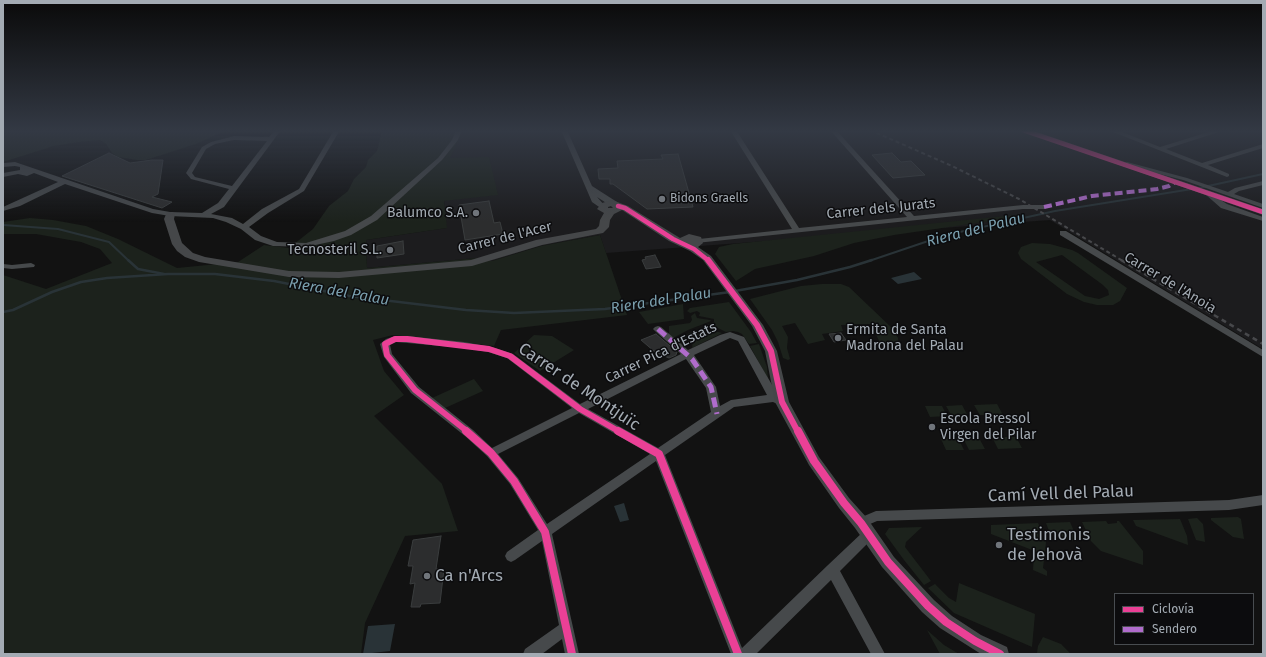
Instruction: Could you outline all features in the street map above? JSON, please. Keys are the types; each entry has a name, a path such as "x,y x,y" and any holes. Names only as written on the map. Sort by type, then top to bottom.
{"street":[{"path":"196,161 189,173 193,178 234,188"},
{"path":"205,214 221,205 255,161"},
{"path":"244,227 265,210 302,190 319,161"},
{"path":"3,165 15,164 27,171 65,181 152,211 170,214 205,214 229,220 244,227 258,238 276,244 289,246 306,245 348,233 374,218 438,161"},
{"path":"578,161 595,200 610,210 632,213 673,239 697,241"},
{"path":"753,161 798,231"},
{"path":"861,161 913,219"},
{"path":"1115,161 1263,212"},
{"path":"1115,161 1184,179 1263,206"},
{"path":"1191,161 1227,175"},
{"path":"1202,165 1216,161"},
{"path":"5,175 27,171"},
{"path":"3,209 17,204 65,181"},
{"path":"1229,194 1237,188 1263,183"},
{"path":"589,186 610,210"},
{"path":"1207,193 1224,206 1263,219"},
{"name":"Carrer dels Jurats","path":"697,241 1023,207 1044,207"},
{"name":"Carrer de l'Acer","path":"170,214 169,219 177,244 189,256 203,260 274,271 302,274 339,275 472,263 540,242 599,232 604,227 610,210"},
{"name":"Carrer de l'Anoia","path":"1063,233 1263,354"},
{"name":"Carrer dels Jurats","path":"697,241 720,238"},
{"path":"697,241 707,258 757,325 771,351 778,400 814,461 844,503 888,562 928,606 946,622 975,641 1000,654"},
{"path":"697,241 707,258"},
{"path":"3,266 12,267 31,265"},
{"path":"658,328 692,359 711,387 717,414"},
{"name":"Carrer Pica d'Estats","path":"491,453 723,336 730,335 741,339 778,400"},
{"name":"Carrer de Montjuïc","path":"491,453 469,433 415,390 387,355 385,344 395,339 464,345 489,349 510,356 580,409 658,454"},
{"path":"511,556 731,404 778,400"},
{"path":"491,453 514,480 545,532 572,654"},
{"path":"658,454 738,654"},
{"name":"Camí Vell del Palau","path":"864,529 876,516 1229,505 1261,502"},
{"path":"746,654 832,569 864,529"},
{"path":"832,569 878,654"},
{"path":"530,654 566,628"}],"shaded area":[{"path":"368,161 490,161 498,195 444,201 447,228 366,240 367,268 477,258 492,261 541,246 600,235 627,315 501,330 494,346 393,335 373,340 384,371 404,395 374,416 442,484 458,531 405,536 365,623 361,654 3,654 3,275 46,289 112,263 100,249 81,242 36,234 3,234 3,222 30,218 53,220 86,226 118,239 177,268 238,262 264,245 289,248 313,229 329,206 348,191 354,179 366,167"},
{"path":"449,161 1263,161 1263,349 1050,220 606,253 600,235 541,246 492,261 477,258 367,268 366,240 446,228 444,201"},
{"path":"1015,215 1011,218 894,235 854,243 814,256 755,269 736,281 715,254 719,247 733,244"},
{"path":"1032,243 1050,244 1072,250 1127,288 1120,301 1113,305 1097,305 1084,302 1067,294 1021,259 1018,253 1021,247","holes":["1062,255 1108,290 1109,295 1099,299 1085,296 1036,262"]},
{"path":"914,272 922,279 898,284 891,278"},
{"path":"841,284 849,287 893,329 898,338 899,346 893,349 881,345 871,324 841,325 843,331 822,334 825,340 808,344 795,323 782,326 788,337 787,348 790,359 788,360 783,358 772,330 750,299 801,286"},
{"path":"729,302 751,332 757,343 749,344 742,334 738,332 726,332 718,328 703,328 704,326 714,322 714,319 699,316 700,313 697,311 690,313 687,311 690,308"},
{"path":"683,304 684,319 648,324 639,312"},
{"path":"695,313 697,318 711,321 673,338 669,334 669,326 690,323 692,320 691,316"},
{"path":"694,331 715,331 722,333 692,348 693,341 686,341 686,351 675,340"},
{"path":"534,335 552,336 574,350 540,371 514,353"},
{"path":"759,344 767,367 768,379 750,346"},
{"path":"474,379 483,391 445,408 432,398"},
{"path":"997,404 1003,415 980,415 974,405"},
{"path":"962,405 968,416 952,416 946,406"},
{"path":"925,406 942,406 947,416 930,417"},
{"path":"992,437 1016,437 1022,448 998,449"},
{"path":"958,438 964,450 946,450 941,439"},
{"path":"963,438 979,438 985,449 969,450"},
{"path":"624,503 629,520 620,522 614,506"},
{"path":"1238,517 1241,519 1244,539 1233,537 1211,520 1211,518"},
{"path":"1197,518 1203,524 1205,542 1196,540 1188,519"},
{"path":"1180,519 1187,536 1188,545 1136,526 1133,520"},
{"path":"1106,521 1108,524 1117,523 1117,521 1119,521 1143,551 1143,565 1101,551 1091,541 1082,522"},
{"path":"1070,522 1077,538 1076,542 1049,531 1046,523"},
{"path":"1038,523 1046,541 1045,555 991,534 991,525"},
{"path":"922,527 906,542 905,547 931,581 924,585 885,534 889,528"},
{"path":"1034,556 1044,560 1043,568 1047,571 1047,576 1033,570"},
{"path":"959,583 1035,614 1032,647 954,613 928,588 935,584 949,598 956,602"},
{"path":"395,624 390,651 363,654 368,626"},
{"path":"927,630 944,645 959,654 940,654"},
{"path":"1043,637 1061,644 1071,654 1037,653 1038,646"}],"building":[{"path":"93,161 125,161 130,163 163,161 158,194 152,197 172,202 162,208 62,176"},
{"path":"617,161 680,161 693,207 647,209 613,184 610,184 610,179 599,179 598,169 618,168"},
{"path":"877,161 911,161 925,175 893,178"},
{"name":"Balumco S.A.","path":"489,201 494,223 500,222 503,234 465,240 459,205"},
{"name":"Tecnosteril S.L.","path":"403,241 404,254 377,258 377,246"},
{"path":"655,255 661,267 646,269 642,260 646,259 645,257"},
{"name":"Ermita de Santa Madrona del Palau","path":"841,333 846,340 834,342 829,334"},
{"path":"656,334 677,352 676,355 669,358 655,352 641,340"},
{"name":"Ca n'Arcs","path":"441,536 436,569 444,569 440,603 421,604 420,607 411,607 415,583 410,584 413,566 408,566 413,540"}],"waterway":[{"name":"Riera del Palau","path":"1199,188 1263,174"},
{"name":"Riera del Palau","path":"871,260 946,235 1055,211 1192,189"},
{"path":"3,225 58,229 109,242 129,261"},
{"path":"128,260 138,269 164,274"},
{"name":"Riera del Palau","path":"735,291 797,280 871,260"},
{"name":"Riera del Palau","path":"3,312 13,310 52,292 81,282 107,278 168,274 215,274 274,281 349,296 466,310 514,313 605,309 730,292"}],"railway":[{"path":"940,161 1019,199 1123,261"},
{"path":"1121,260 1263,344"}],"marked path":[{"path":"1044,207 1092,196 1157,189 1169,186 1175,182"},
{"path":"658,329 692,359 711,387 717,414"}],"cycle path":[{"path":"1113,161 1263,212"},
{"path":"618,206 625,208 673,239 694,249 707,258 757,325 771,351 782,402 814,461 844,503 861,523 888,562 928,606 946,622 975,641 1000,654"},
{"path":"572,654 549,545 545,532 534,513 514,481 491,453 469,433 415,390 387,355 385,344 389,341 395,339 407,339 464,345 489,349 510,356 580,409 659,454 738,654"}],"place":[{"name":"Bidons Graells","path":"662,199"},
{"name":"Balumco S.A.","path":"476,213"},
{"name":"Tecnosteril S.L.","path":"390,250"},
{"name":"Ermita de Santa Madrona del Palau","path":"838,338"},
{"name":"Escola Bressol Virgen del Pilar","path":"932,427"},
{"name":"Testimonis de Jehovà","path":"999,545"},
{"name":"Ca n'Arcs","path":"427,576"}]}
